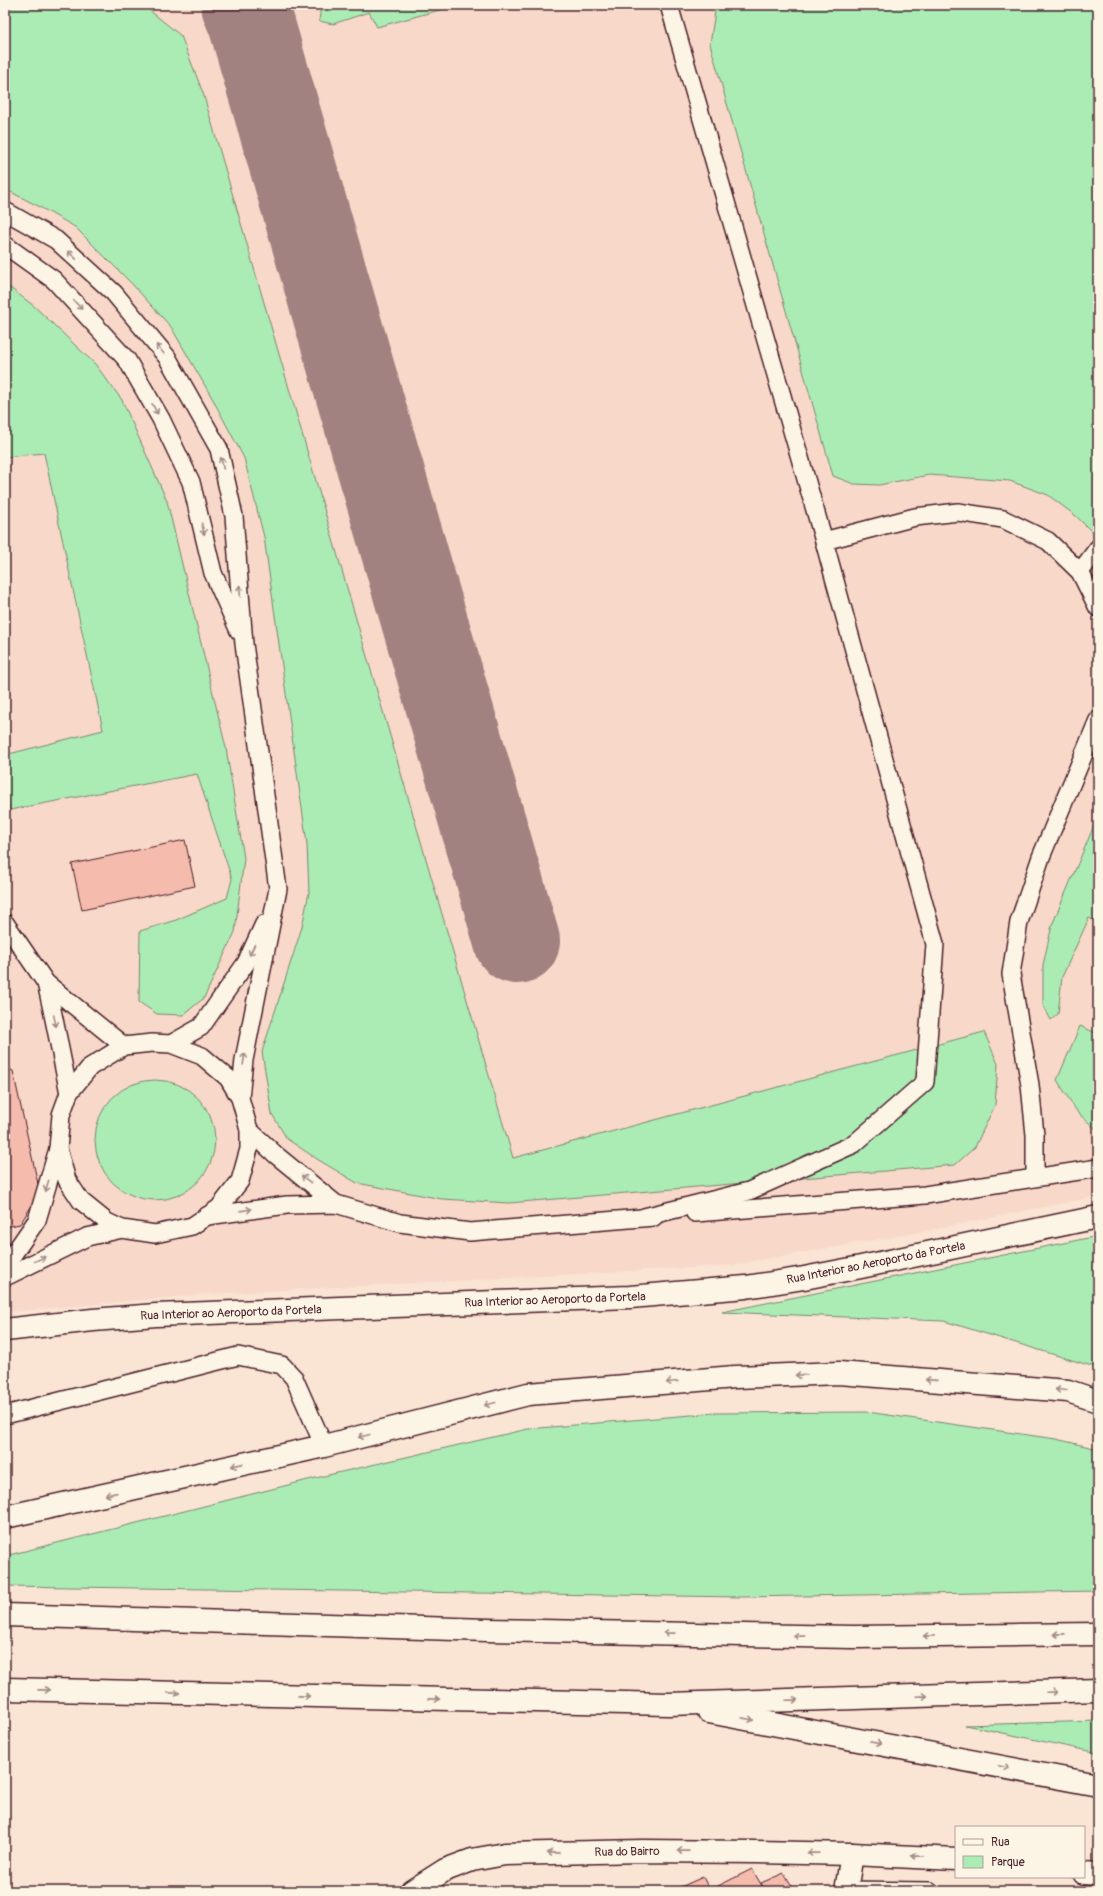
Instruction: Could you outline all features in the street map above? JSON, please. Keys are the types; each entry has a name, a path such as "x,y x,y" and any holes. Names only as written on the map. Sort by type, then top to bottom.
{"main road":[{"name":"Rua Interior ao Aeroporto da Portela","path":"5,1330 93,1320 156,1315 630,1297 738,1287 804,1278 1098,1217"},
{"path":"5,1517 324,1446 528,1394 735,1377 839,1373 1068,1391 1098,1401"},
{"path":"5,1615 487,1630 853,1637 1098,1634"},
{"path":"5,1689 669,1704 1098,1690"},
{"path":"669,1704 1098,1785"},
{"name":"Rua do Bairro","path":"412,1891 445,1870 472,1860 505,1854 642,1851 852,1854 955,1859"},
{"path":"846,1890 852,1854"},
{"path":"1085,1873 1098,1874"}],"lane":[{"path":"644,1217 749,1191 854,1144 925,1082 935,944 824,541 669,5"},
{"path":"5,211 56,240 114,293 166,357 219,449 234,516 244,644 278,889 244,1060 240,1098"},
{"path":"5,245 54,280 127,360 161,419 191,482 213,573 244,644"},
{"path":"824,541 915,517 958,512 1002,519 1048,541 1080,572 1098,608"},
{"path":"1080,572 1098,548"},
{"path":"1035,1177 1035,1135 1030,1085 1011,974 1019,922 1041,856 1098,720"},
{"path":"171,1044 201,1027 241,969 264,923 278,889"},
{"path":"5,923 46,983 124,1046"},
{"path":"46,983 56,1023 62,1064 69,1093"},
{"path":"5,1266 37,1220 58,1149 61,1115 69,1093 90,1067 124,1046 152,1043 171,1044 202,1056 228,1078 240,1098 250,1130 249,1149 240,1181 220,1208 192,1226 155,1234 122,1229 107,1222 81,1201 67,1180 58,1149"},
{"path":"250,1130 276,1155 336,1204"},
{"path":"207,1216 287,1205 336,1204 400,1223 470,1232 925,1195 1098,1168"},
{"path":"5,1277 87,1237 122,1229"},
{"path":"5,1415 238,1356 282,1365 294,1378 324,1446"},
{"path":"846,1890 930,1891"}],"shaded area":[{"path":"5,5 1098,5 1098,1196 920,1232 726,1266 209,1294 5,1312"}],"green space":[{"path":"5,5 143,5 181,36 203,93 513,1158 984,1032 998,1064 995,1105 975,1147 955,1165 509,1203 442,1199 357,1183 287,1139 272,1114 262,1052 302,927 309,892 307,844 264,537 244,458 211,396 171,327 132,284 75,227 5,189"},
{"path":"321,5 458,5 377,27 369,12 333,24 319,21"},
{"path":"716,5 1098,5 1098,538 1076,516 1048,495 1010,481 929,475 879,485 854,484 833,476 710,44"},
{"path":"5,284 34,306 95,364 122,400 167,501 226,748 244,858 235,932 204,998 183,1015 157,1014 139,1002 140,931 176,920 227,898 232,879 197,774 10,810 5,784 5,755 103,730 44,453 5,457"},
{"path":"1098,816 1098,922 1089,918 1062,977 1058,1014 1051,1020 1043,1005 1043,965 1052,925"},
{"path":"1080,1026 1098,1034 1098,1131 1078,1113 1057,1080"},
{"path":"155,1080 167,1081 178,1085 188,1090 197,1098 205,1107 210,1117 214,1128 214,1152 210,1163 205,1173 197,1182 188,1190 178,1195 167,1199 155,1200 143,1199 132,1195 122,1190 113,1182 105,1173 100,1163 96,1152 95,1140 96,1128 100,1117 105,1107 113,1098 122,1090 132,1085 143,1081"},
{"path":"1098,1236 1098,1368 944,1321 722,1312"},
{"path":"867,1412 1056,1439 1098,1449 1098,1591 742,1597 5,1586 5,1556 324,1476 528,1429 714,1413"},
{"path":"1098,1721 1098,1753 965,1725"}],"building":[{"path":"185,840 195,886 82,910 72,864"},
{"path":"5,1066 13,1071 40,1193 20,1224 5,1227"},
{"path":"752,1869 765,1891 721,1891 718,1886"},
{"path":"784,1873 795,1891 765,1891 761,1883"},
{"path":"703,1877 710,1891 677,1891 676,1889"}],"taxiway":[{"path":"244,5 251,22 517,941"}]}
